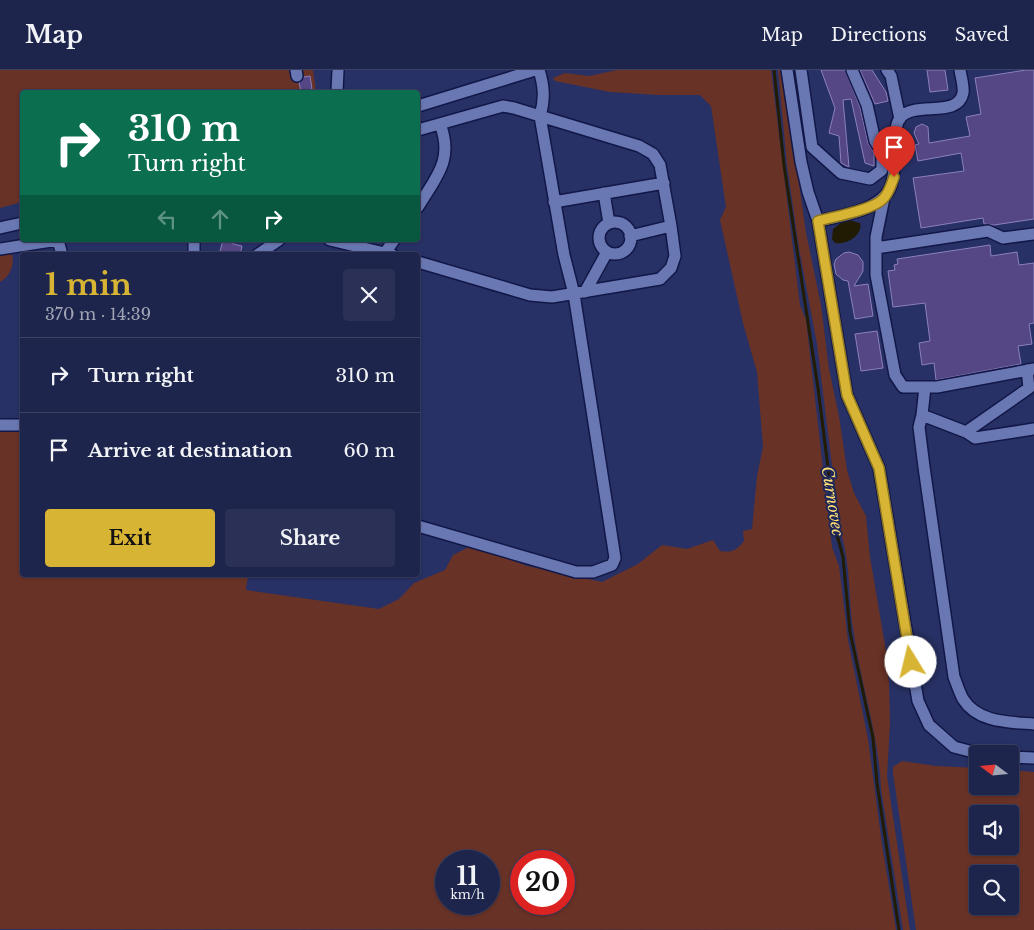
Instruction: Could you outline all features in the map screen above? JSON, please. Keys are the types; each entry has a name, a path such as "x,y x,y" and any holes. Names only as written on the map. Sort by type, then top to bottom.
{"lane":[{"path":"337,90 338,70"},
{"path":"420,105 537,70 544,83 544,102 540,116 564,256 579,293 615,558 612,565 593,572 576,572 420,527"},
{"path":"787,70 801,162 808,192 818,221 847,395 879,468 918,701 929,725 954,747 969,751"},
{"path":"801,70 812,147 841,173 870,179 882,170 882,148 875,141 867,105 852,70"},
{"path":"818,221 848,214 879,203 890,188 894,177 896,129 900,119 891,76 887,70"},
{"path":"900,119 911,112 954,105 961,100 963,91 960,70"},
{"path":"420,129 503,106 639,146 653,154 660,165 675,256 671,268 660,278 552,297 530,295 420,263"},
{"path":"420,204 445,160 446,138 440,124"},
{"path":"554,202 664,183"},
{"path":"604,193 610,223"},
{"path":"884,198 876,237 876,275 895,375 904,387 936,387 1031,370 1029,388 966,432"},
{"path":"0,228 20,223"},
{"path":"610,223 623,224 630,236 629,246 626,250 617,254 607,252 600,244 599,239 602,230 610,223"},
{"path":"630,236 671,226"},
{"path":"876,248 988,231 1004,238 1034,234"},
{"path":"0,249 45,242"},
{"path":"261,252 276,242"},
{"path":"338,242 381,252"},
{"path":"579,293 607,252"},
{"path":"925,387 919,426 954,677 963,698 969,706 981,715 992,719 1034,724"},
{"path":"922,415 966,432 975,438 1034,429"},
{"path":"0,425 20,425"},
{"path":"1019,757 1034,758"}],"shaded area":[{"path":"0,70 313,70 316,90 20,90 20,203 0,208"},
{"path":"617,70 771,70 800,305 806,320 832,547 839,566 848,640 868,739 896,930 0,929 0,430 20,429 20,577 248,577 246,590 379,609 399,599 414,583 445,570 453,555 473,545 527,566 602,582 638,564 662,545 687,549 713,540 720,551 728,552 736,549 744,541 743,531 752,529 757,476 763,447 757,372 743,323 720,220 726,207 711,106 700,95 610,92 555,81 553,78 565,73 589,76"},
{"path":"778,70 783,70 806,233 821,305 829,369 839,416 847,470 854,493 866,516 870,557 886,651 889,683 890,724 887,776 910,930 903,930 881,789 877,748 856,648 851,615 848,567 840,530 817,344 799,248 787,165"},
{"path":"849,220 860,223 857,235 849,241 835,243 832,239 833,229 842,222"},
{"path":"11,252 13,261 11,269 7,277 0,282 0,253"},
{"path":"902,761 936,766 969,768 969,795 1019,795 1019,771 1034,772 1034,930 916,930 893,767"}],"building":[{"path":"821,70 845,70 860,107 868,143 874,153 874,166 865,163 851,99 843,100 849,167 841,163 839,136 829,133 835,108"},
{"path":"860,70 872,70 886,92 888,101 875,104"},
{"path":"927,70 945,70 948,90 930,92"},
{"path":"1034,70 1034,219 994,225 984,224 983,218 921,228 913,178 964,171 961,153 918,161 915,145 919,144 914,133 916,127 922,124 928,127 929,143 970,136 966,117 981,114 975,78"},
{"path":"310,76 312,89 301,90 299,83 304,77"},
{"path":"222,242 234,242 233,244 242,246 241,252 220,252"},
{"path":"990,245 991,256 1017,252 1019,265 1034,263 1034,323 1029,324 1032,344 1018,346 1021,364 936,380 934,363 922,365 919,343 930,341 925,303 893,307 888,271 895,270 894,265 898,264 897,259"},
{"path":"849,252 858,255 863,262 863,271 854,286 868,284 873,316 855,319 848,281 843,280 836,274 834,264 836,259"},
{"path":"877,331 883,368 861,371 855,334"}],"waterway":[{"name":"Curnovec","path":"774,70 784,165 818,388 836,531 843,557 850,632 873,738 877,783 899,930"}],"route":[{"path":"894,177 890,188 879,203 848,214 818,221 847,395 879,468 911,662"}]}
